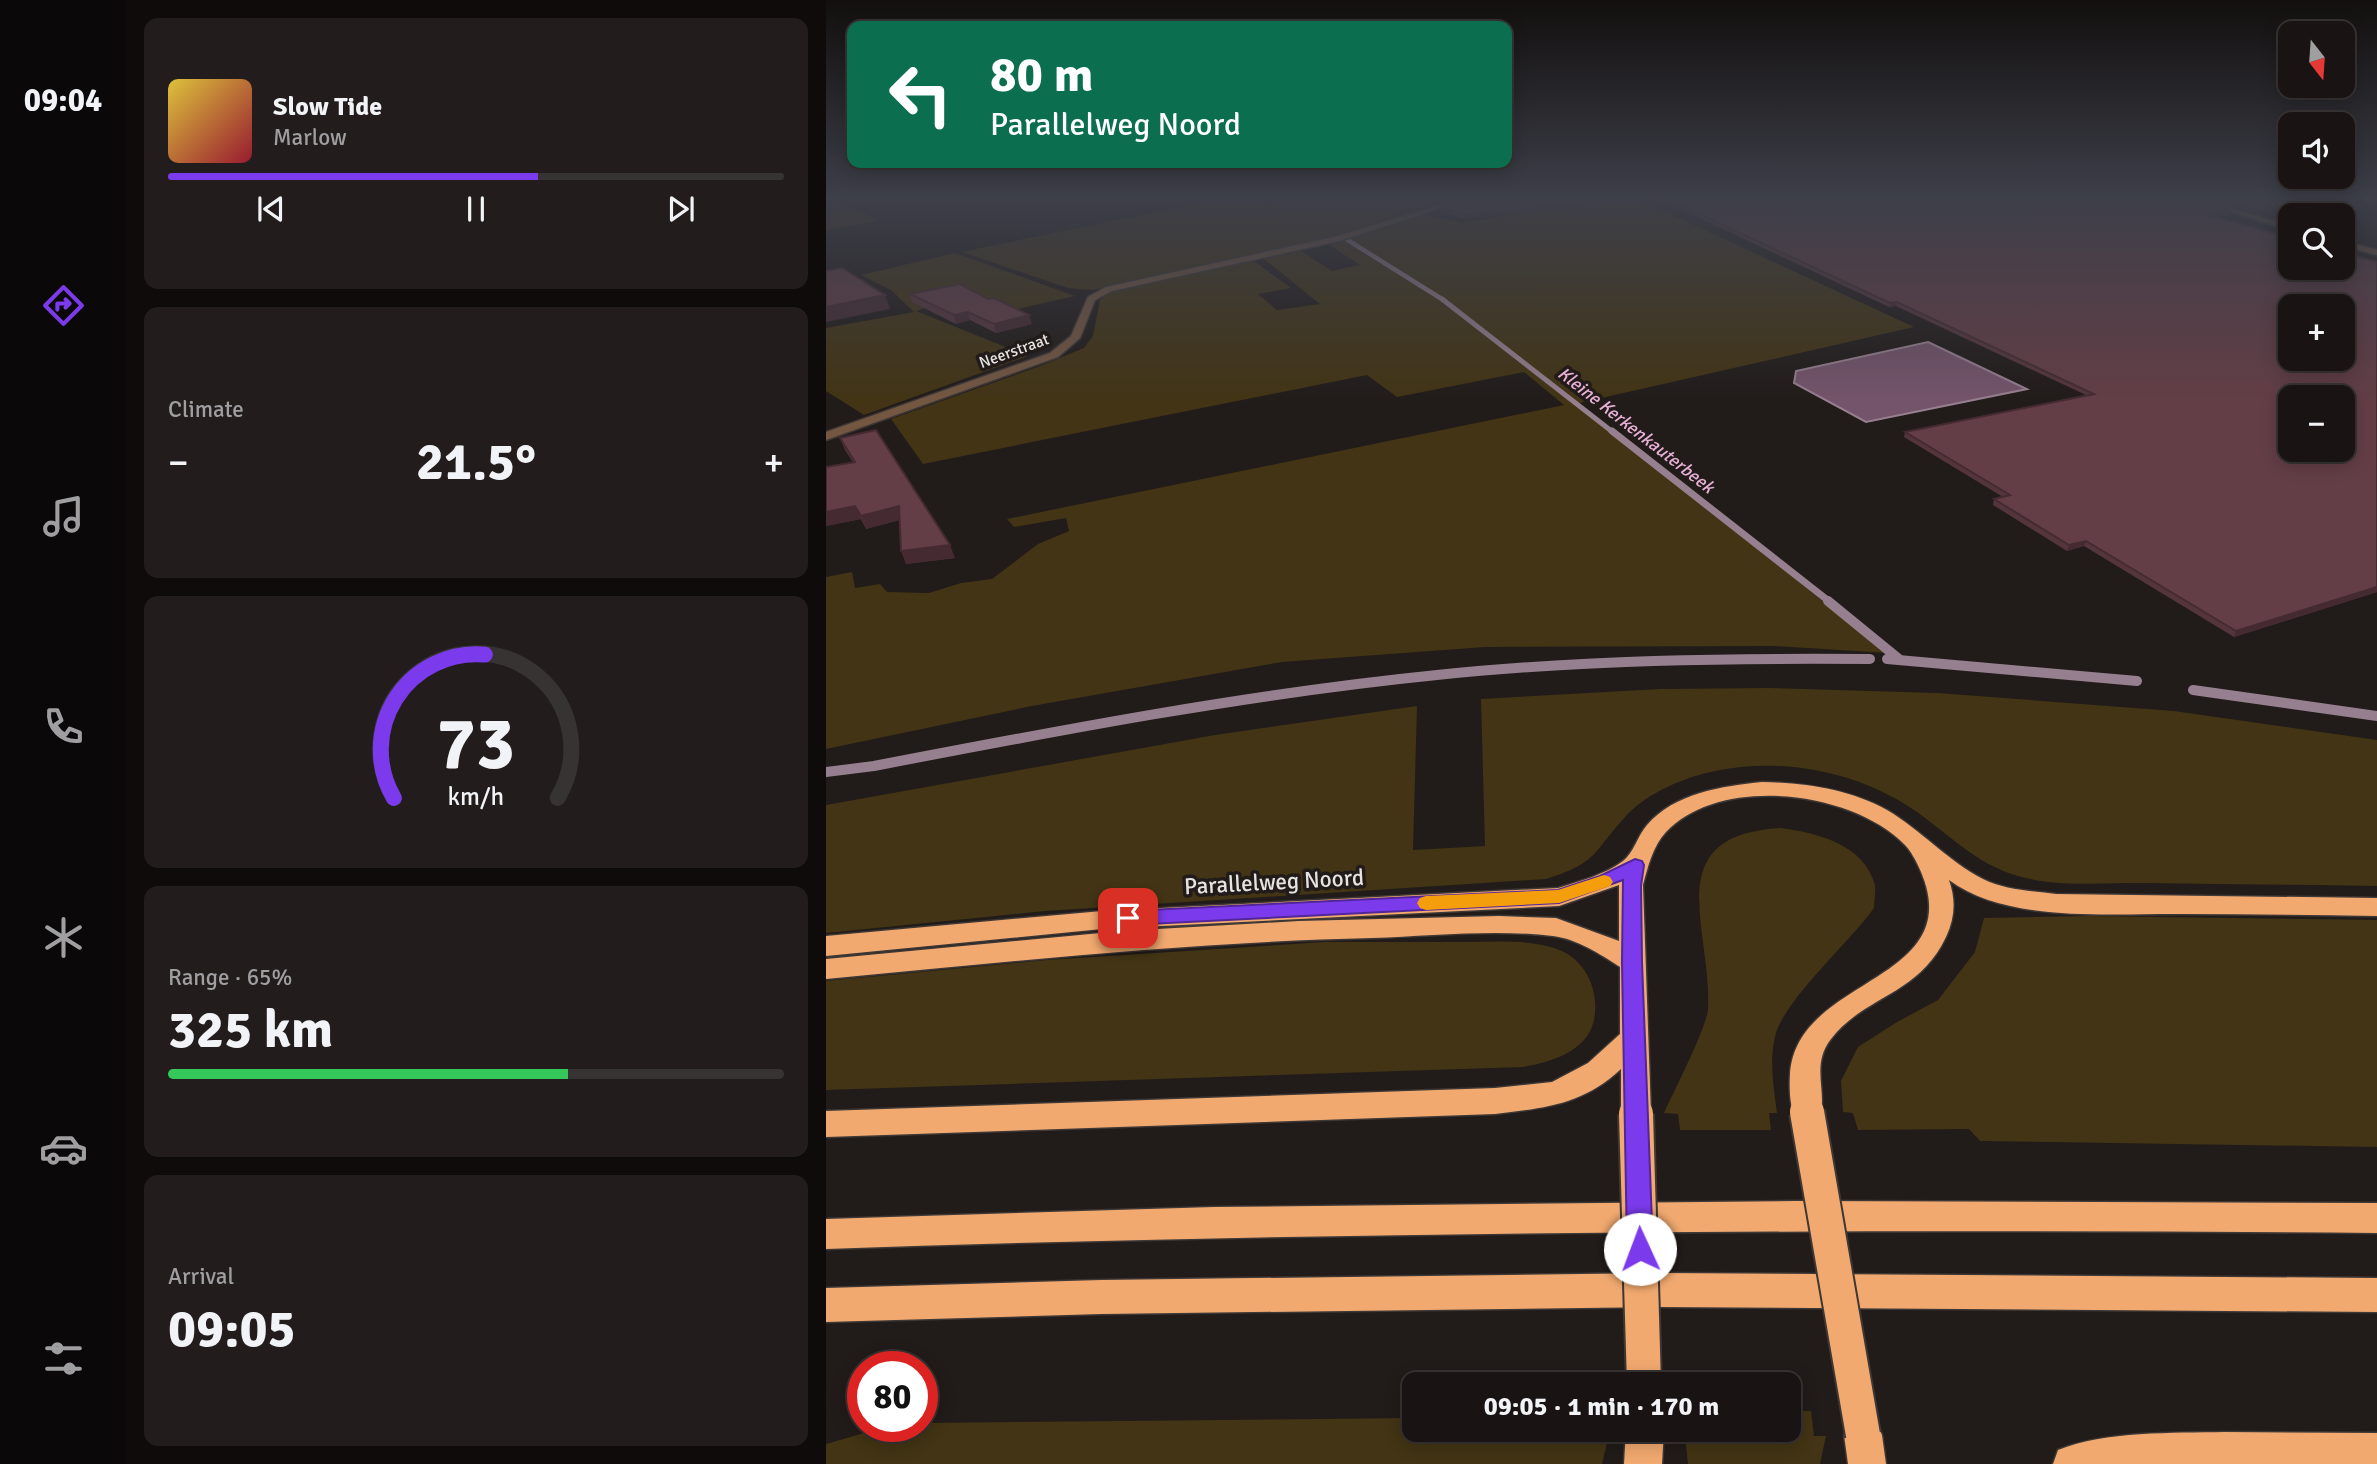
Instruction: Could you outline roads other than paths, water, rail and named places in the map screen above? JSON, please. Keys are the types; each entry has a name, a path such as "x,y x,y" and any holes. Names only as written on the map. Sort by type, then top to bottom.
{"highway":[{"path":"1644,1372 1631,886 1641,850 1664,821 1697,803 1739,791 1786,789 1831,796 1865,808 1965,880 2006,897 2056,903 2377,906"},
{"path":"1865,1450 1807,1112 1805,1086 1809,1049 1830,1021 1912,969 1933,944 1943,911 1940,883 1914,842"},
{"name":"Parallelweg Noord","path":"826,946 1102,920 1559,897 1607,881 1635,865"},
{"path":"826,968 1149,939 1300,930 1499,925 1556,927 1603,943 1632,962"},
{"path":"826,1124 1520,1098 1556,1094 1598,1072 1633,1039"},
{"path":"826,1234 1125,1222 1847,1214 2377,1218"},
{"path":"826,1305 1101,1297 1632,1290 2377,1294"},
{"path":"2072,1464 2123,1455 2299,1450 2377,1452"}],"street":[{"name":"Neerstraat","path":"826,436 1054,355 1072,345 1082,329 1091,299 1109,289 1208,266"}],"waterway":[{"name":"Kleine Kerkenkauterbeek","path":"1390,266 1443,300"},
{"name":"Kleine Kerkenkauterbeek","path":"1443,300 1614,433"},
{"name":"Kleine Kerkenkauterbeek","path":"1612,431 1830,602"},
{"name":"Kleine Kerkenkauterbeek","path":"1828,601 1899,659"},
{"path":"826,772 874,766 1084,726 1225,703 1437,675 1653,661 1870,659"},
{"path":"1887,659 2137,681"},
{"path":"2193,690 2377,716"}]}
